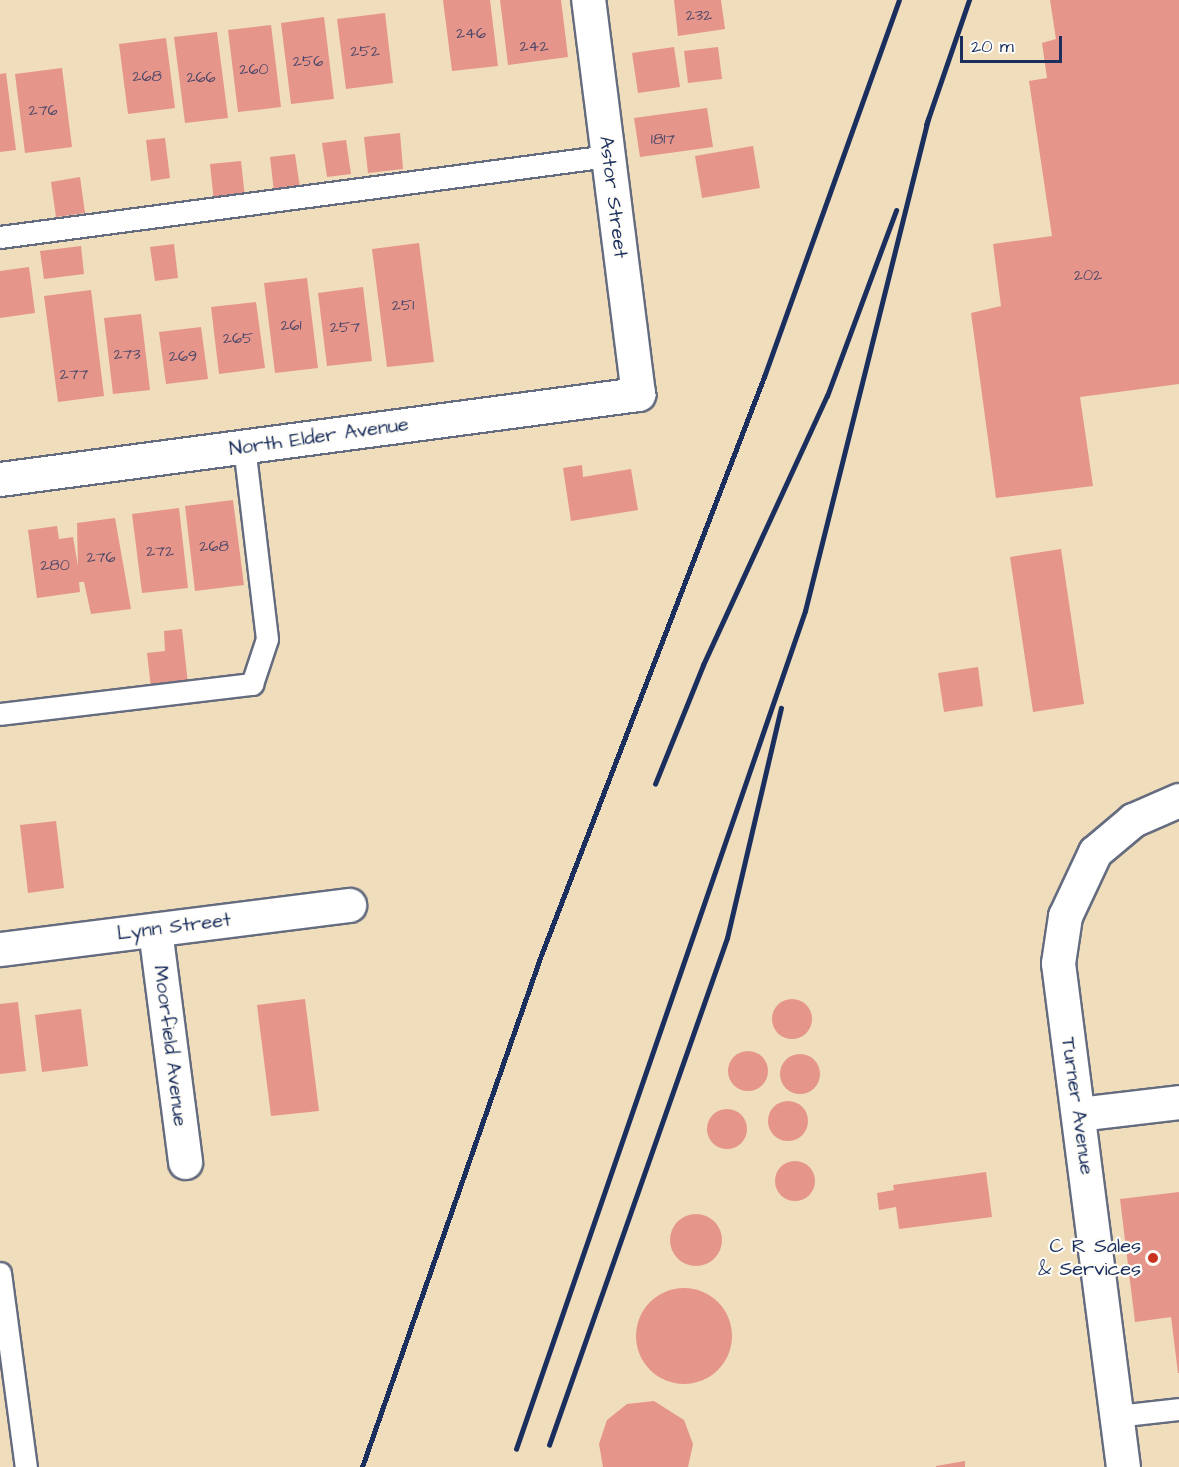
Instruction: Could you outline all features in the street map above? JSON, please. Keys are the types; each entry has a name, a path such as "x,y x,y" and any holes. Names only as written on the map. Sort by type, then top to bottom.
{"street":[{"name":"Astor Street","path":"588,0 638,394"},
{"name":"North Elder Avenue","path":"0,479 638,394"},
{"name":"Turner Avenue","path":"1123,1467 1058,963 1065,916 1083,872 1113,832 1179,800"},
{"name":"Lynn Street","path":"0,949 349,905"},
{"name":"Moorfield Avenue","path":"156,930 185,1162"},
{"path":"1079,1114 1179,1101"}],"lane":[{"path":"0,237 608,156"},
{"path":"0,714 252,684 267,639 244,447"},
{"path":"0,1273 26,1467"},
{"path":"1117,1416 1179,1408"}],"building":[{"path":"443,0 490,0 498,66 452,71"},
{"path":"500,0 561,0 568,57 508,65"},
{"path":"674,0 721,0 725,29 678,36"},
{"path":"1050,0 1179,0 1179,384 1080,397 1093,486 996,498 971,313 1001,306 993,244 1052,236 1029,81 1047,78 1042,43 1056,39"},
{"path":"385,13 393,83 346,89 337,19"},
{"path":"324,17 334,99 291,104 281,23"},
{"path":"271,25 281,107 238,112 228,30"},
{"path":"217,32 228,118 185,123 174,37"},
{"path":"166,38 175,108 128,114 119,44"},
{"path":"674,47 680,87 638,93 632,53"},
{"path":"718,47 722,79 688,83 684,51"},
{"path":"62,68 72,147 25,153 15,74"},
{"path":"6,73 16,150 0,152 0,74"},
{"path":"707,108 713,147 640,157 634,118"},
{"path":"400,133 403,169 368,173 364,137"},
{"path":"165,138 170,178 151,181 146,140"},
{"path":"346,140 351,174 327,177 322,143"},
{"path":"753,146 760,188 702,198 695,156"},
{"path":"295,154 300,188 274,192 270,157"},
{"path":"241,161 245,198 214,202 210,164"},
{"path":"80,177 85,213 56,217 51,182"},
{"path":"419,243 434,362 387,367 372,249"},
{"path":"174,244 178,278 155,281 150,247"},
{"path":"81,246 84,274 44,279 40,251"},
{"path":"29,267 35,313 0,318 0,271"},
{"path":"307,278 318,368 275,373 264,283"},
{"path":"363,287 372,361 327,366 318,293"},
{"path":"91,290 104,396 58,402 44,296"},
{"path":"256,302 265,368 219,374 211,307"},
{"path":"141,314 150,390 113,394 104,318"},
{"path":"201,327 208,379 166,384 159,332"},
{"path":"582,465 583,477 631,469 638,510 571,521 563,468"},
{"path":"233,500 244,585 195,591 185,506"},
{"path":"179,508 188,588 142,593 132,514"},
{"path":"115,518 131,609 91,614 84,582 79,582 80,592 37,598 28,530 57,526 59,539 73,537 78,566 77,523"},
{"path":"1061,549 1084,704 1033,712 1010,557"},
{"path":"182,629 188,684 151,688 147,653 165,651 164,631"},
{"path":"978,667 983,706 944,712 938,673"},
{"path":"56,821 64,888 28,893 20,825"},
{"path":"305,999 319,1111 271,1116 257,1005"},
{"path":"792,999 806,1005 812,1019 806,1033 792,1039 778,1033 772,1019 778,1005"},
{"path":"18,1002 26,1071 0,1074 0,1004"},
{"path":"81,1009 88,1066 42,1072 35,1015"},
{"path":"748,1051 762,1057 768,1071 762,1085 748,1091 734,1085 728,1071 734,1057"},
{"path":"800,1054 814,1060 820,1074 814,1088 800,1094 786,1088 780,1074 786,1060"},
{"path":"788,1101 802,1107 808,1121 802,1135 788,1141 774,1135 768,1121 774,1107"},
{"path":"727,1109 741,1115 747,1129 741,1143 727,1149 713,1143 707,1129 713,1115"},
{"path":"795,1161 809,1167 815,1181 809,1195 795,1201 781,1195 775,1181 781,1167"},
{"path":"986,1172 992,1217 899,1229 896,1207 879,1210 877,1193 894,1190 893,1185"},
{"name":"C R Sales & Services","path":"1179,1192 1178,1373 1171,1317 1135,1322 1120,1199"},
{"path":"696,1214 710,1218 718,1226 722,1240 718,1254 710,1262 696,1266 682,1262 674,1254 670,1240 674,1226 682,1218"},
{"path":"684,1288 702,1292 718,1302 728,1318 732,1336 728,1354 718,1370 702,1380 684,1384 666,1380 650,1370 640,1354 636,1336 640,1318 650,1302 666,1292"},
{"path":"654,1401 684,1420 693,1444 688,1467 603,1467 599,1444 607,1420 627,1404"},
{"path":"965,1461 965,1467 936,1467 936,1466"}],"railway":[{"path":"362,1467 540,958 764,377 899,0"},
{"path":"926,125 969,0"},
{"path":"516,1449 805,611 928,119"},
{"path":"655,784 703,665 827,396 896,210"},
{"path":"549,1445 727,938 781,708"}],"place":[{"name":"C R Sales & Services","path":"1153,1258"}]}
